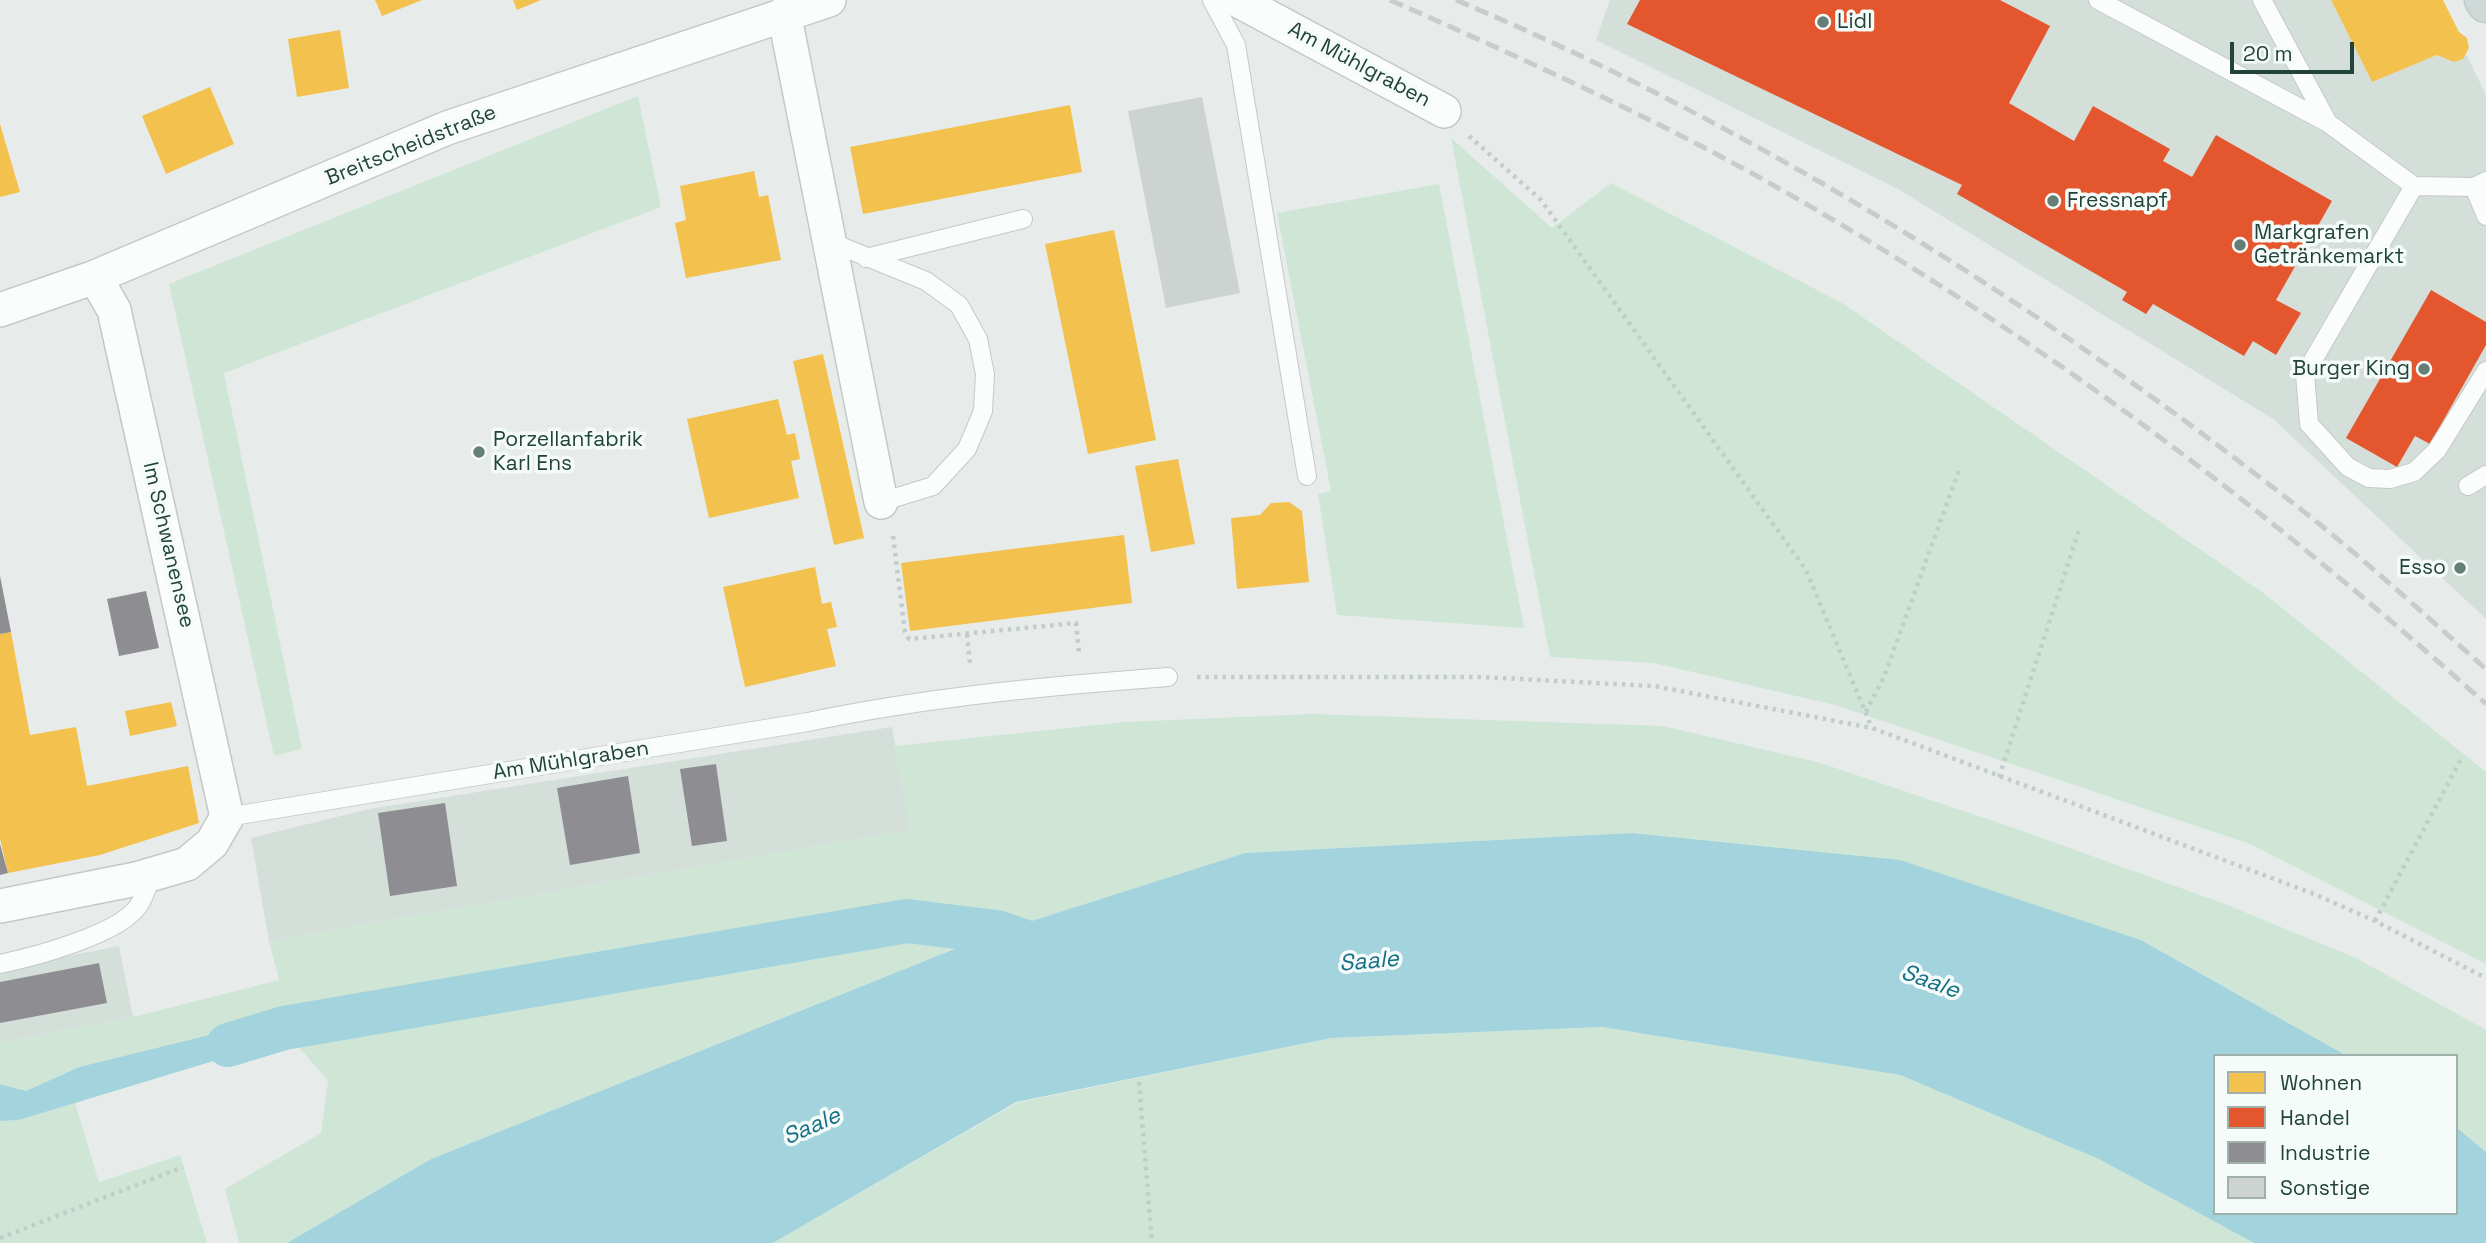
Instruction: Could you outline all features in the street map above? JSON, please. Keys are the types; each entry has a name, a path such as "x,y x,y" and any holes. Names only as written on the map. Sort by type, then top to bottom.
{"street":[{"name":"Breitscheidstraße","path":"0,310 94,277 447,128 829,0"},
{"name":"Am Mühlgraben","path":"1237,0 1444,111"},
{"path":"784,13 881,502"},
{"name":"Im Schwanensee","path":"94,277 114,310 227,817"},
{"path":"0,906 187,864 212,844 227,817"}],"lane":[{"path":"1212,0 1236,45 1307,476"},
{"path":"2098,0 2328,123 2414,187 2480,184 2486,216"},
{"path":"2262,0 2328,123"},
{"path":"2414,187 2305,374 2309,424 2347,467 2369,478 2390,480 2414,472 2437,450 2486,370"},
{"path":"866,258 1023,219"},
{"path":"828,241 926,281 959,305 978,339 985,374 983,411 967,449 933,486 881,502"},
{"path":"2468,486 2486,475"},
{"name":"Am Mühlgraben","path":"227,817 808,722 889,705 1001,691 1168,677"},
{"path":"0,964 36,956 102,932 139,907 152,874"}],"path":[{"path":"1444,111 1541,200 1806,570 1872,728"},
{"path":"1866,713 1884,677 1959,470"},
{"path":"881,502 893,534 905,632 909,639 1076,623 1080,664"},
{"path":"1999,777 2080,527"},
{"path":"967,634 971,674"},
{"path":"1168,677 1481,677 1654,686 1872,728 2314,894 2375,921 2486,978"},
{"path":"2375,921 2462,757"},
{"path":"1139,1082 1152,1243"},
{"path":"0,1238 183,1167"}],"shaded area":[{"path":"1610,0 2331,0 2372,82 2437,55 2454,62 2463,59 2466,54 2486,95 2486,619 2273,419 1898,189 1596,40"},
{"path":"892,727 910,830 269,941 251,838 369,809"},
{"path":"119,946 133,1017 0,1043 0,969"}],"green space":[{"path":"638,96 661,207 224,373 302,749 274,756 169,284"},
{"path":"1451,138 1552,228 1611,183 1842,303 2262,592 2486,772 2486,964 2250,844 1835,705 1654,663 1550,657"},
{"path":"1439,184 1524,628 1337,615 1318,494 1331,491 1277,213"},
{"path":"1313,714 1663,726 1821,763 2017,829 2225,904 2356,958 2486,1030 2486,1152 2458,1129 2458,1054 2343,1054 2141,940 1631,833 1245,853 997,932 431,1159 287,1243 239,1243 225,1189 321,1133 328,1081 274,1019 79,1067 26,1091 0,1084 0,1043 133,1017 279,980 269,941 909,830 895,746 1125,722"},
{"path":"1603,1027 1900,1075 2099,1159 2254,1243 773,1243 1016,1103 1331,1038"},
{"path":"75,1103 99,1182 180,1155 207,1243 0,1243 0,1121 19,1120"}],"water":[{"name":"Saale","path":"1631,833 1900,860 2141,940 2343,1054 2213,1054 2213,1215 2458,1215 2458,1129 2486,1152 2486,1243 2254,1243 2099,1159 1900,1075 1602,1027 1331,1038 1016,1102 773,1243 287,1243 431,1159 997,932 1245,853"},
{"path":"274,1019 284,1028 276,1042 19,1120 0,1121 0,1084 26,1091 79,1067"}],"building: Wohnen":[{"path":"375,0 422,0 382,16"},
{"path":"513,0 541,0 517,10"},
{"path":"2331,0 2443,0 2459,32 2467,38 2469,48 2463,59 2454,62 2437,55 2372,82"},
{"path":"340,30 349,88 297,97 288,39"},
{"path":"210,87 234,144 166,174 142,116"},
{"path":"1070,105 1082,172 863,214 850,147"},
{"path":"0,124 20,192 0,197"},
{"path":"754,171 759,197 768,195 781,260 686,278 675,223 686,220 680,186"},
{"path":"1114,230 1156,440 1088,454 1045,244"},
{"path":"823,354 864,538 834,545 793,361"},
{"path":"778,399 787,435 795,433 800,459 791,461 799,498 709,518 687,419"},
{"path":"1178,459 1195,544 1151,552 1135,466"},
{"path":"1289,502 1302,511 1309,582 1237,589 1231,518 1260,515 1271,503"},
{"path":"1124,535 1132,603 910,631 901,563"},
{"path":"815,567 822,604 831,602 837,627 827,629 836,666 745,687 723,587"},
{"path":"11,632 30,735 76,727 87,786 188,766 199,823 100,855 8,873 0,839 0,634"},
{"path":"171,702 177,726 130,736 125,711"}],"building: Handel":[{"path":"1640,0 2000,0 2050,26 2009,103 2074,141 2093,106 2170,149 2163,161 2192,177 2216,135 2332,201 2276,300 2301,313 2276,355 2253,341 2244,356 2153,304 2146,314 2122,300 2127,292 1957,194 1962,185 1627,24"},
{"path":"2431,290 2486,322 2486,345 2430,444 2415,436 2397,467 2346,438"}],"building: Industrie":[{"path":"0,576 11,632 0,634"},
{"path":"146,591 159,648 119,656 107,599"},
{"path":"716,764 727,841 692,846 680,769"},
{"path":"628,776 640,853 570,865 557,788"},
{"path":"445,803 457,886 390,896 378,813"},
{"path":"0,844 8,873 0,875"},
{"path":"99,963 107,1003 0,1023 0,982"}],"building: Sonstige":[{"path":"1202,97 1240,293 1166,308 1128,111"}],"waterway":[{"path":"228,1045 284,1028 907,921 997,932 1052,951"}],"railway":[{"path":"1390,0 1658,124 1746,170 1943,287 2038,350 2222,484 2312,555 2486,704"},
{"path":"1456,0 1567,49 1677,104 1894,226 1999,292 2202,433 2298,507 2370,566 2486,669"}],"place":[{"name":"Lidl","path":"1823,22"},
{"name":"Fressnapf","path":"2053,201"},
{"name":"Markgrafen Getränkemarkt","path":"2240,245"},
{"name":"Burger King","path":"2424,369"},
{"name":"Porzellanfabrik Karl Ens","path":"479,452"},
{"name":"Esso","path":"2460,568"}]}
